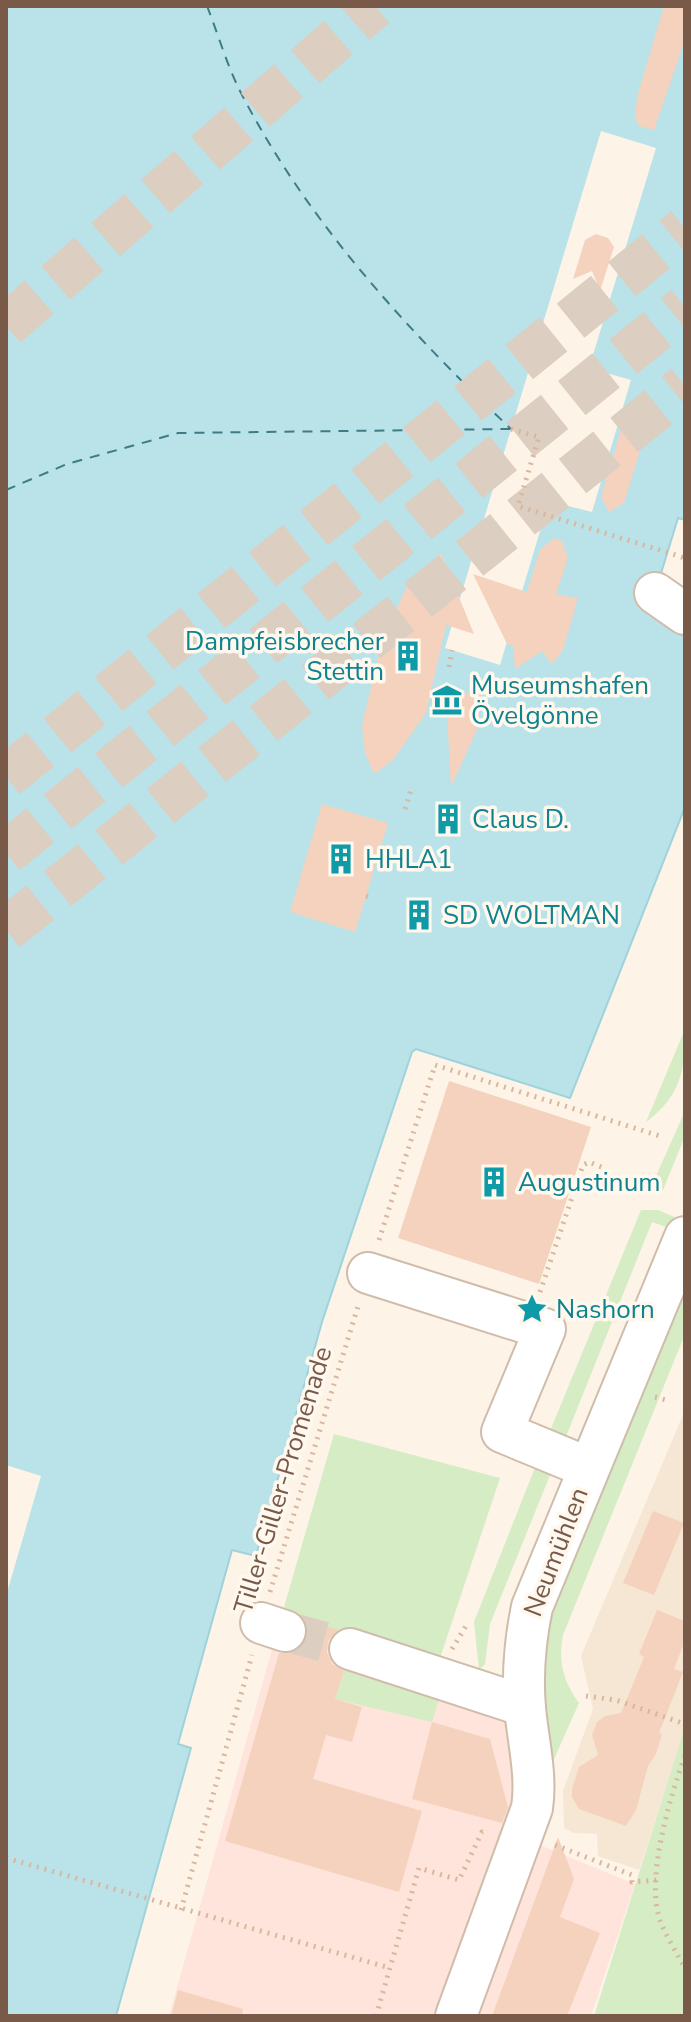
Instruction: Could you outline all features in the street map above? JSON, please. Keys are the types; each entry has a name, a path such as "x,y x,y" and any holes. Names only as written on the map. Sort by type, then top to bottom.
{"street":[{"name":"Neumühlen","path":"456,2016 532,1808 534,1791 523,1650 532,1607 685,1237"},
{"path":"381,1252 545,1329 502,1432 589,1468"},
{"path":"350,1649 525,1706"}],"path":[{"path":"511,429 539,437 518,506 685,558"},
{"path":"449,667 452,650"},
{"path":"405,809 411,790"},
{"name":"Tiller-Giller-Promenade","path":"181,1909 273,1627 435,1065 663,1137"},
{"path":"526,1287 540,1292 583,1165 589,1162 606,1169"},
{"path":"586,1696 616,1700 685,1724"},
{"path":"685,1756 660,1841 658,1880 660,1920 685,1968"},
{"path":"376,2016 419,1868 459,1880 478,1837"},
{"path":"6,1858 390,1968"},
{"path":"606,1865 632,1875 632,1882 658,1880"}],"shaded area":[{"path":"685,1410 685,1729 639,1870 598,1856 597,1834 574,1833 564,1828 563,1791 593,1709 581,1656"},
{"path":"282,1614 354,1634 507,1688 520,1837 635,1884 591,2016 169,2016"}],"green space":[{"path":"685,1029 679,1082 667,1102 646,1122"},
{"path":"685,1111 685,1136 663,1190 652,1185"},
{"path":"641,1210 658,1210 677,1218 672,1229 652,1222 565,1439 550,1431"},
{"path":"685,1285 685,1334 563,1635 563,1671 579,1703 551,1766 541,1675 545,1628"},
{"path":"334,1434 500,1478 439,1661 282,1614"},
{"path":"536,1465 550,1475 490,1624 485,1664 479,1670 474,1622"},
{"path":"345,1668 440,1696 432,1722 335,1699"},
{"path":"684,1730 685,2016 594,2016"}],"water":[{"path":"6,6 685,6 685,520 678,518 655,593 685,632 685,807 570,1098 416,1049 412,1052 322,1322 256,1556 232,1550 178,1744 191,1748 116,2016 6,2016"}],"pier":[{"path":"601,131 656,148 589,368 631,380 592,512 549,501 500,665 445,648"},
{"path":"6,1465 41,1476 6,1596"}],"building":[{"path":"664,6 685,6 685,40 654,130 639,126 635,118 637,97"},
{"path":"596,234 608,238 614,247 600,291 592,271 573,279 585,240"},
{"path":"644,400 646,431 624,503 609,512 601,497 623,423"},
{"path":"554,538 562,541 568,558 556,594 578,598 563,650 552,664 542,651 515,669 513,646 507,644 473,574 527,592 540,550"},
{"name":"Dampfeisbrecher Stettin","path":"441,553 474,634 446,625 426,713 393,760 374,774 365,753 362,725 383,637 407,586"},
{"path":"482,690 478,727 451,787 446,697"},
{"name":"HHLA1","path":"322,804 388,823 355,932 290,912"},
{"name":"Augustinum","path":"449,1081 591,1127 539,1284 398,1238"},
{"path":"653,1511 684,1523 654,1595 623,1583"},
{"path":"657,1610 685,1621 685,1640 674,1669 683,1672 659,1733 662,1734 656,1754 648,1766 636,1810 626,1826 579,1809 572,1797 572,1789 579,1767 598,1755 592,1735 597,1722 605,1716 621,1713 644,1657 639,1654"},
{"path":"305,1620 339,1630 328,1641 327,1653 332,1664 344,1671 335,1699 362,1707 352,1742 326,1735 313,1779 422,1811 399,1892 225,1841 279,1653 290,1653 301,1648 307,1638"},
{"path":"432,1722 490,1739 508,1807 502,1823 412,1799"},
{"path":"558,1837 574,1879 560,1917 600,1933 567,2016 492,2016"},
{"path":"178,1990 243,2009 242,2016 171,2016"}],"ferry route":[{"path":"207,6 240,91 266,138 327,229 397,313 511,429"},
{"path":"6,490 67,464 178,433 510,429"}],"tunnel":[{"path":"6,326 375,6"},
{"path":"6,777 685,228"},
{"path":"6,853 685,307"},
{"path":"6,930 685,386"},
{"path":"285,1631 350,1649"}],"place":[{"name":"Dampfeisbrecher Stettin","path":"408,656"},
{"name":"Museumshafen Övelgönne","path":"447,700"},
{"name":"Claus D.","path":"448,819"},
{"name":"HHLA1","path":"341,859"},
{"name":"SD WOLTMAN","path":"419,915"},
{"name":"Augustinum","path":"494,1182"},
{"name":"Nashorn","path":"532,1309"}]}
